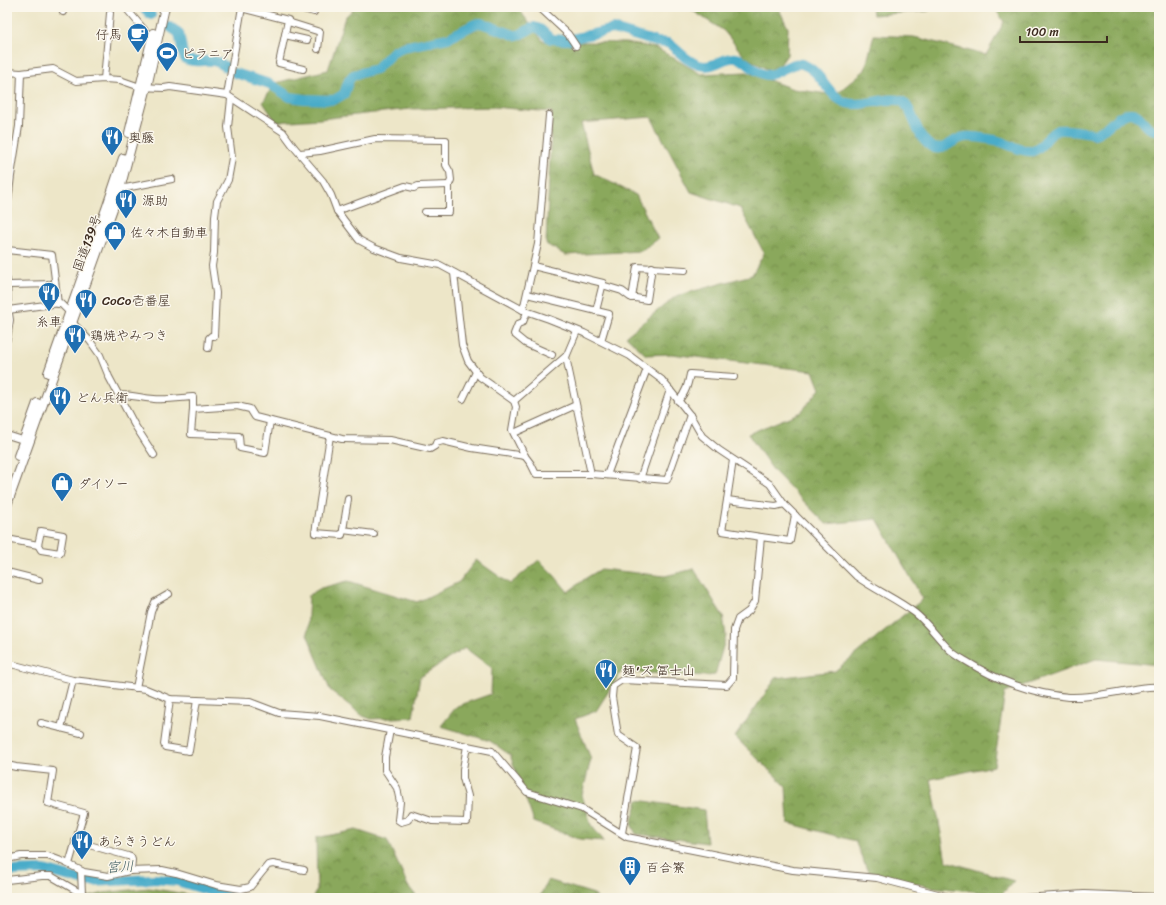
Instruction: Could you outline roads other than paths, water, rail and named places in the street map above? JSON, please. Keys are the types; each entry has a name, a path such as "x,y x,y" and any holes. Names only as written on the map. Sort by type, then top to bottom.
{"highway":[{"name":"国道139号","path":"7,505 69,312 124,154 144,87 152,39 160,7"},
{"name":"国道139号","path":"7,489 72,322 120,189 165,7"}],"street":[{"path":"125,7 152,39"},
{"path":"295,7 314,12"},
{"path":"539,7 568,34 576,46"},
{"path":"208,348 209,338 214,336 216,302 216,288 212,266 214,253 215,216 217,201 228,180 232,158 228,127 229,97 241,8 288,20 288,22 320,32 318,48"},
{"path":"104,79 110,13"},
{"path":"288,22 279,63 303,68"},
{"path":"285,35 307,40"},
{"path":"7,72 21,73 53,69 76,81 104,79 120,80 144,87 170,87 229,97 283,132 323,181 331,195 337,211 359,240 374,248 400,258 440,265 525,311 549,319 601,341 630,356 662,380 690,415 702,436 733,460 770,484 784,504 860,579 917,614 951,652 974,666 1001,679 1046,694 1069,697 1104,694 1151,686 1159,687"},
{"path":"7,210 19,126 21,73"},
{"path":"549,115 538,244 527,294 523,322 518,324 514,334 525,343 552,355"},
{"path":"300,153 320,151 375,139 446,140 446,165 451,180 448,185 449,212 425,212"},
{"path":"120,189 172,179"},
{"path":"337,211 405,186 414,188 418,186 448,185"},
{"path":"7,250 52,256 58,304"},
{"path":"533,266 603,283 602,285 622,291 632,298 647,300 652,267"},
{"path":"632,298 637,267 685,270"},
{"path":"454,273 462,345 468,361 480,377 514,401 516,407 512,430 536,474 591,474 667,480 690,415"},
{"path":"7,339 10,320 7,283 55,284"},
{"path":"596,311 602,285"},
{"path":"527,294 609,314 601,341"},
{"path":"8,310 60,303 69,312"},
{"path":"72,322 90,341 100,355 109,378 134,424 154,454"},
{"path":"514,401 566,356 577,331"},
{"path":"566,356 591,474"},
{"path":"607,475 647,369"},
{"path":"462,399 476,372"},
{"path":"678,401 685,392 690,374 692,373 734,377"},
{"path":"640,478 670,390"},
{"path":"119,395 161,399 193,397 191,434 239,436 240,448 265,453 270,421"},
{"path":"514,433 576,405"},
{"path":"193,409 237,406 250,409 255,417 342,439 390,440 430,448 435,446 436,443 443,441 472,448 525,456"},
{"path":"7,435 26,442"},
{"path":"330,436 314,533 342,535 348,499"},
{"path":"733,460 722,531 790,541 795,514"},
{"path":"727,500 776,506 784,504"},
{"path":"343,530 374,534"},
{"path":"7,539 38,545 41,550 60,553 63,535 42,531 38,545"},
{"path":"622,834 637,748 618,735 612,697 614,686 622,680 727,685 733,678 734,630 738,620 755,601 761,537"},
{"path":"7,572 39,580"},
{"path":"136,688 151,612 155,602 169,594"},
{"path":"7,663 73,680 146,689 170,699 250,702 279,713 320,716 492,751 527,792 582,809 627,838 793,870 877,878 953,898"},
{"path":"61,728 73,680"},
{"path":"170,699 164,744 165,747 189,751 197,700"},
{"path":"41,723 81,733"},
{"path":"390,730 384,770 397,788 400,802 398,820 401,822 408,820 411,814 432,821 467,822 468,796 463,778 463,768 467,746"},
{"path":"7,765 53,770 48,803 84,813 69,864"},
{"path":"75,842 131,857 131,871"},
{"path":"7,859 21,856 48,856 69,864 80,872 108,876 131,871 162,870 216,885 241,889 250,887 268,865 273,864 304,870"},
{"path":"80,872 83,894"},
{"path":"7,880 51,876 83,894"},
{"path":"1024,898 1084,894 1159,896"}],"waterway":[{"path":"143,7 151,15"},
{"path":"235,73 270,84 290,97 334,100 344,94 349,80 353,75 376,69 394,51 403,47 448,38 475,24 481,23 517,36 534,27 540,29 551,39 567,40 613,29 657,42 668,43 686,58 699,65 705,66 730,58 735,58 740,59 761,73 768,75 794,64 802,64 815,72 834,95 847,103 861,104 892,99 903,102 910,111 918,130 926,143 936,148 945,147 956,140 968,137 995,140 1019,149 1033,151 1040,147 1051,134 1058,130 1072,130 1094,134 1103,130 1120,116 1130,113 1138,116 1150,128 1159,130"},
{"path":"170,27 179,33 185,59 191,61 215,61 226,67"},
{"name":"宮川","path":"7,871 44,870 89,882 155,879 177,881 233,898"}],"place":[{"name":"仔馬","path":"138,54"},
{"name":"ピラニア","path":"167,72"},
{"name":"奥藤","path":"112,156"},
{"name":"源助","path":"126,220"},
{"name":"佐々木自動車","path":"115,252"},
{"name":"糸車","path":"49,312"},
{"name":"CoCo壱番屋","path":"86,320"},
{"name":"鶏焼やみつき","path":"75,354"},
{"name":"どん兵衛","path":"60,416"},
{"name":"ダイソー","path":"62,502"},
{"name":"麺'ズ 冨士山","path":"606,690"},
{"name":"あらきうどん","path":"82,860"},
{"name":"百合寮","path":"630,886"}]}
